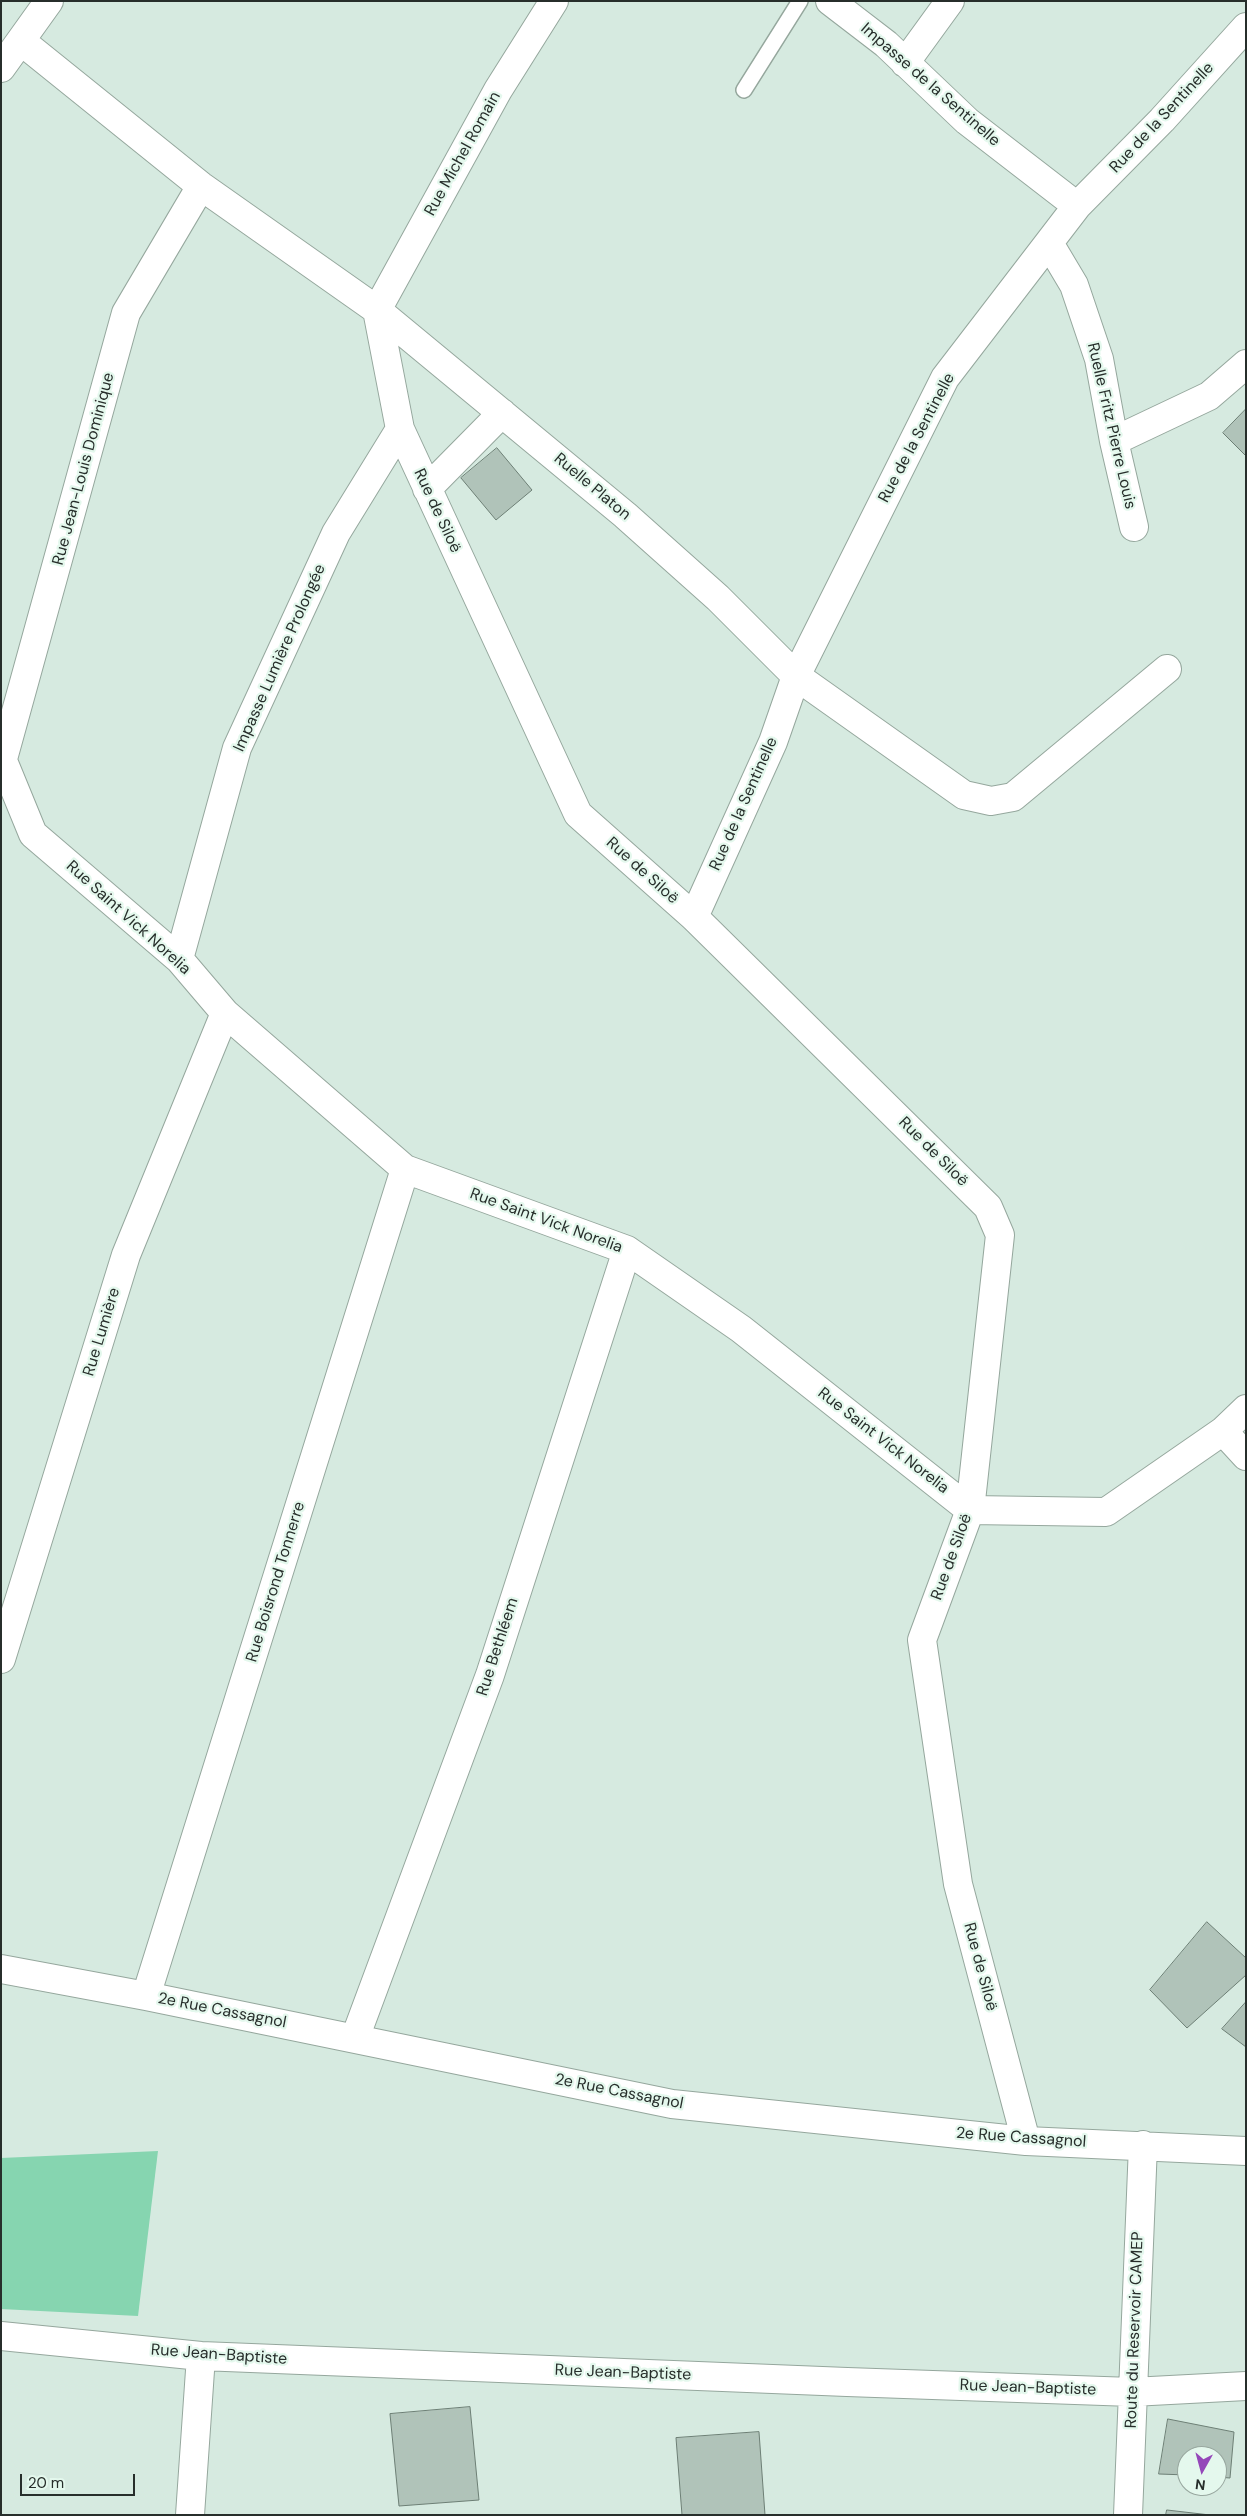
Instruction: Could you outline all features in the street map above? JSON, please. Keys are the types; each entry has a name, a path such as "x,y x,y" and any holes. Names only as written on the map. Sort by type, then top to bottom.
{"street":[{"path":"1,68 49,1"},
{"name":"Rue Michel Romain","path":"378,310 498,90 554,1"},
{"name":"Impasse de la Sentinelle","path":"830,1 886,44 967,121 1077,206"},
{"path":"905,63 950,1"},
{"name":"Rue de la Sentinelle","path":"694,917 772,742 796,676 945,378 1077,206 1162,120 1246,27"},
{"name":"Ruelle Platon","path":"21,41 201,186 378,310 626,515 718,598 796,676 964,795 991,801 1012,797 1167,669"},
{"name":"Rue Jean-Louis Dominique","path":"2,760 126,313 201,186"},
{"name":"Ruelle Fritz Pierre Louis","path":"1050,243 1074,285 1099,359 1114,441 1134,527"},
{"name":"Rue de Siloë","path":"378,310 400,430 578,814 694,917 988,1206 1000,1235 970,1510 922,1640 958,1884 1026,2141"},
{"path":"1114,441 1209,396 1246,364"},
{"path":"428,489 502,413"},
{"name":"Impasse Lumière Prolongée","path":"179,959 237,748 336,533 400,430"},
{"name":"Rue Saint Vick Norelia","path":"2,760 33,834 179,959 225,1013 405,1169 626,1250 741,1329 970,1510"},
{"name":"Rue Lumière","path":"1,1659 126,1255 225,1013"},
{"name":"Rue Boisrond Tonnerre","path":"146,1996 405,1169"},
{"name":"Rue Bethléem","path":"356,2038 490,1675 626,1250"},
{"path":"970,1510 1106,1512 1223,1431 1246,1409"},
{"path":"1223,1431 1246,1456"},
{"name":"2e Rue Cassagnol","path":"1,1969 356,2038 672,2104 1026,2141 1246,2151"},
{"name":"Route du Reservoir CAMEP","path":"1128,2515 1143,2145"},
{"name":"Rue Jean-Baptiste","path":"1,2336 201,2356 1132,2392 1246,2386"},
{"path":"190,2515 201,2356"}],"lane":[{"path":"744,90 800,1"}],"green space":[{"path":"158,2151 138,2316 1,2309 1,2158"}],"building":[{"path":"1246,409 1246,456 1223,433"},
{"path":"497,448 532,490 496,520 461,478"},
{"path":"1207,1922 1246,1958 1246,1975 1187,2028 1150,1990"},
{"path":"1246,2002 1246,2047 1222,2029"},
{"path":"470,2407 479,2500 399,2506 390,2414"},
{"path":"1168,2419 1234,2432 1230,2478 1227,2478 1227,2446 1177,2446 1177,2475 1159,2474"},
{"path":"759,2432 765,2515 682,2515 676,2438"},
{"path":"1167,2510 1210,2515 1166,2515"}]}
